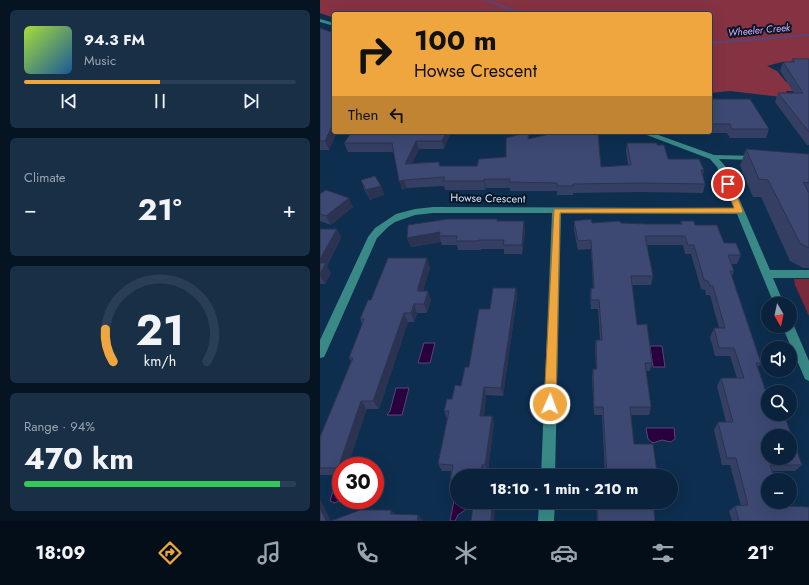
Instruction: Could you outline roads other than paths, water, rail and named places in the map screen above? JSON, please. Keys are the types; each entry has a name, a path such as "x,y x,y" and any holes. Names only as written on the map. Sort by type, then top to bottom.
{"street":[{"path":"320,20 332,24"},
{"path":"320,24 327,23"},
{"path":"649,134 713,157 732,156 763,158"},
{"path":"713,157 721,166 776,297"},
{"name":"Howse Crescent","path":"320,353 373,237 378,230 390,220 409,212 433,210 739,211"},
{"path":"548,469 556,211"},
{"path":"766,274 809,274"},
{"path":"791,333 809,375"},
{"path":"546,521 547,509"}],"waterway":[{"name":"Wheeler Creek","path":"486,0 517,12"},
{"name":"Wheeler Creek","path":"712,43 809,35"}]}
